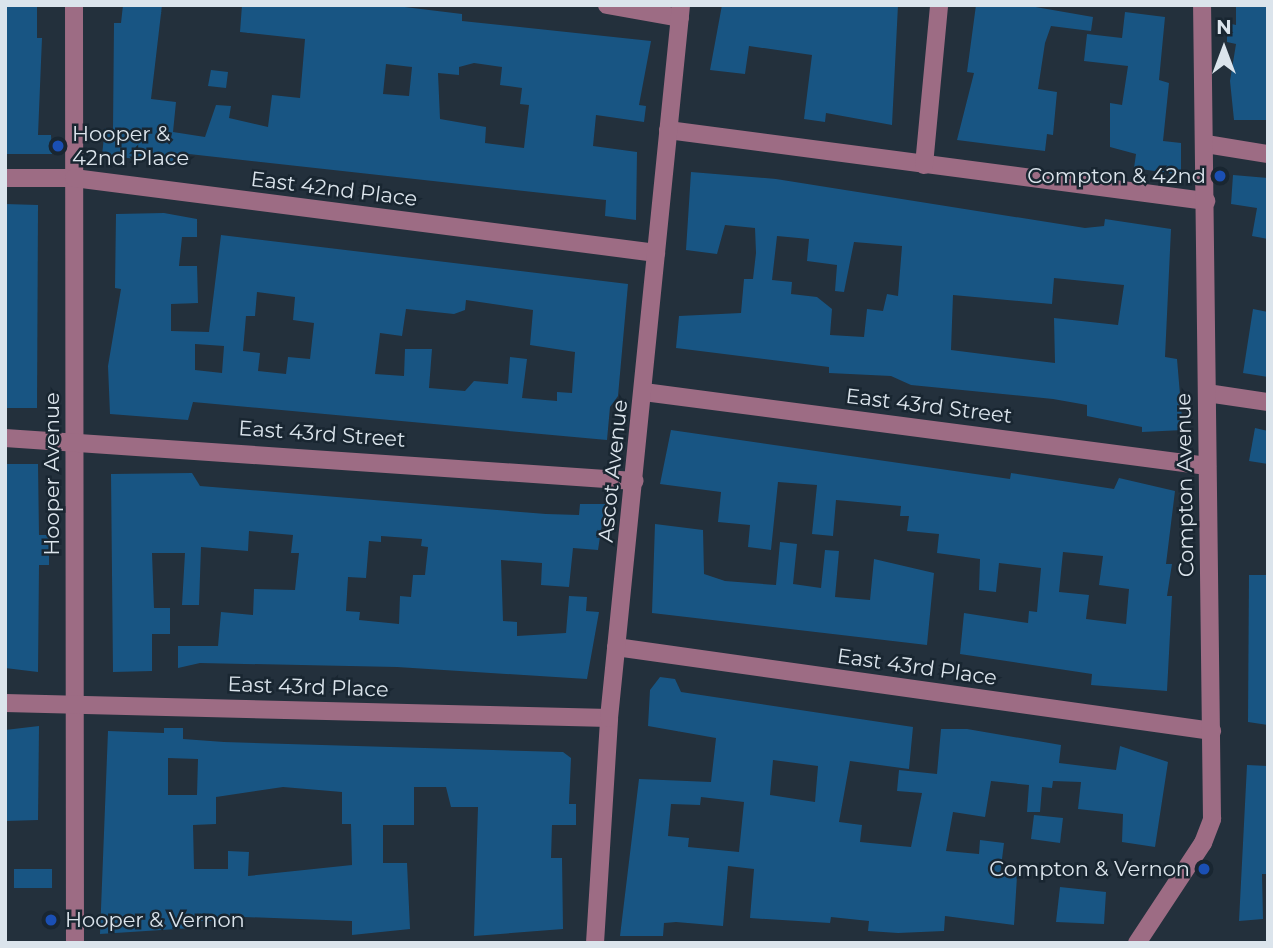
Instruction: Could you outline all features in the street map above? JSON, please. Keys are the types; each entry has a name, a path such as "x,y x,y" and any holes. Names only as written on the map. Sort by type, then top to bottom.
{"street":[{"name":"Hooper Avenue","path":"74,5 75,943"},
{"path":"607,5 681,11"},
{"path":"924,165 939,5"},
{"name":"Compton Avenue","path":"1137,943 1209,832 1212,731 1202,5"},
{"name":"Ascot Avenue","path":"595,943 609,718 681,11"},
{"path":"668,130 1206,201"},
{"path":"1206,144 1268,154"},
{"name":"East 42nd Place","path":"5,178 74,178 656,253"},
{"name":"East 43rd Street","path":"644,392 1207,466"},
{"path":"1207,393 1268,402"},
{"name":"East 43rd Street","path":"5,438 75,439 635,481"},
{"name":"East 43rd Place","path":"616,647 1212,731"},
{"name":"East 43rd Place","path":"5,703 609,718"}],"building":[{"path":"5,5 37,5 37,38 42,38 38,135 51,135 52,154 5,154"},
{"path":"123,5 162,5 151,99 176,102 173,132 205,137 216,105 231,106 229,118 268,127 272,95 300,98 305,39 240,32 242,5 388,5 462,14 462,21 651,41 639,105 646,106 644,122 596,115 593,146 637,152 636,220 605,216 606,200 189,154 187,165 102,155 105,128 113,129 114,23 121,23","holes":["474,63 502,67 500,85 522,88 520,104 529,105 524,148 485,143 486,127 440,119 438,73 459,75 459,67","386,64 412,67 409,96 383,94"]},
{"path":"722,5 898,5 892,125 826,113 825,122 804,119 812,55 749,46 745,74 710,70"},
{"path":"976,5 1024,5 1093,17 1091,31 1051,26 1045,43 1038,89 1057,92 1053,135 1047,134 1045,151 957,140 974,73 967,72"},
{"path":"1236,5 1268,5 1268,120 1234,120 1230,81 1236,44 1227,42 1227,23 1236,25"},
{"path":"1125,12 1165,17 1159,80 1169,83 1163,141 1181,143 1181,175 1134,168 1136,154 1110,147 1110,103 1122,105 1128,66 1084,61 1087,34 1122,38"},
{"path":"211,70 228,72 226,88 208,86"},
{"path":"691,172 776,179 1085,228 1104,226 1105,219 1171,229 1165,357 1177,359 1183,430 1142,432 1142,427 1087,416 1087,405 1053,399 911,385 891,376 829,373 829,367 676,348 679,316 741,313 744,279 753,279 755,228 725,225 717,254 686,250","holes":["777,236 809,239 807,261 837,265 835,291 844,292 854,242 902,246 898,296 887,294 883,311 867,309 864,337 830,335 832,309 817,297 791,294 792,282 772,280","1054,278 1124,285 1118,325 1054,318 1055,363 951,350 953,295 1052,304"]},
{"path":"1233,175 1268,178 1268,239 1252,236 1257,208 1231,204"},
{"path":"5,204 38,205 37,408 5,408"},
{"path":"164,213 197,219 197,237 182,237 179,266 197,266 198,303 171,304 171,331 209,332 221,235 628,284 618,396 610,407 607,440 193,402 188,420 110,414 108,366 121,289 115,288 116,214","holes":["257,292 295,297 293,320 314,323 310,359 288,357 286,374 258,371 260,353 243,351 246,316 255,316","466,300 533,310 530,345 575,352 572,393 557,392 557,401 522,398 527,359 510,357 508,384 474,381 465,391 429,388 432,349 405,349 404,376 375,374 380,333 402,336 406,309 454,314 465,310","195,344 224,346 222,373 195,370"]},
{"path":"1253,309 1268,312 1268,377 1243,373"},
{"path":"1255,428 1268,431 1268,464 1249,461"},
{"path":"671,430 1010,479 1011,473 1114,489 1119,478 1175,491 1166,564 1172,564 1167,596 1172,596 1167,691 1091,685 1092,674 960,654 964,613 1028,623 1029,611 1037,612 1041,568 999,563 996,592 979,590 980,559 937,553 939,534 907,531 909,516 900,516 901,506 836,500 833,536 812,534 817,485 778,482 771,550 748,547 750,525 718,522 721,492 660,484","holes":["1063,552 1103,556 1099,585 1129,589 1126,624 1086,619 1089,595 1059,592"]},
{"path":"5,464 38,464 39,535 49,535 49,565 39,565 38,672 5,668"},
{"path":"192,473 200,486 546,514 579,515 580,504 605,504 598,550 573,548 569,587 541,585 542,563 501,560 503,621 517,622 517,636 566,633 569,596 587,597 586,611 599,612 587,679 397,667 200,663 178,668 178,646 218,646 221,612 253,615 254,589 295,590 299,553 291,553 293,535 249,531 248,551 201,547 199,605 182,605 185,553 152,553 154,608 170,608 170,634 152,634 152,671 113,672 111,474","holes":["381,536 422,539 421,546 428,547 425,575 413,575 411,597 400,596 399,624 359,620 360,612 346,611 348,577 366,578 369,541 381,542"]},
{"path":"655,524 703,530 704,574 725,581 776,585 780,542 797,544 793,584 821,588 825,550 839,551 835,597 870,600 874,559 934,573 927,645 652,613"},
{"path":"1249,575 1268,575 1268,725 1248,722"},
{"path":"660,677 675,679 681,692 913,727 909,769 850,761 839,822 862,825 860,842 911,847 922,793 897,791 899,770 937,774 941,729 967,729 1061,745 1059,763 1116,770 1120,746 1168,762 1155,847 1122,842 1123,814 1078,809 1081,782 1053,781 1052,788 1042,787 1040,812 1027,812 1029,785 991,781 985,817 953,812 946,851 979,854 980,840 1004,843 1000,875 1017,876 1014,925 945,916 944,931 898,933 868,931 869,921 831,917 830,923 750,918 754,869 728,866 723,926 664,923 663,936 620,936 639,779 711,782 716,738 648,726 650,690","holes":["773,760 818,766 815,802 770,795","701,797 744,802 739,852 688,847 689,838 668,836 671,804 700,805"]},
{"path":"39,726 38,820 5,821 5,730"},
{"path":"164,728 183,728 183,739 224,742 563,752 571,758 569,804 576,804 576,825 552,825 551,858 562,858 563,929 474,936 478,807 451,807 446,787 414,787 414,825 383,825 383,863 407,863 410,929 352,935 352,921 219,916 219,921 192,921 192,928 100,934 108,731 164,733","holes":["168,758 198,759 197,795 168,795","283,787 342,792 342,824 351,824 352,865 248,876 249,852 228,851 228,869 194,869 193,825 216,824 216,797"]},
{"path":"1247,765 1268,766 1268,874 1262,874 1263,919 1239,921"},
{"path":"1034,815 1063,818 1060,843 1031,839"},
{"path":"14,869 52,869 52,888 14,888"},
{"path":"1060,887 1106,892 1104,924 1056,922"}],"place":[{"name":"Hooper & 42nd Place","path":"58,146"},
{"name":"Compton & 42nd","path":"1220,176"},
{"name":"Compton & Vernon","path":"1204,869"},
{"name":"Hooper & Vernon","path":"51,920"}]}
